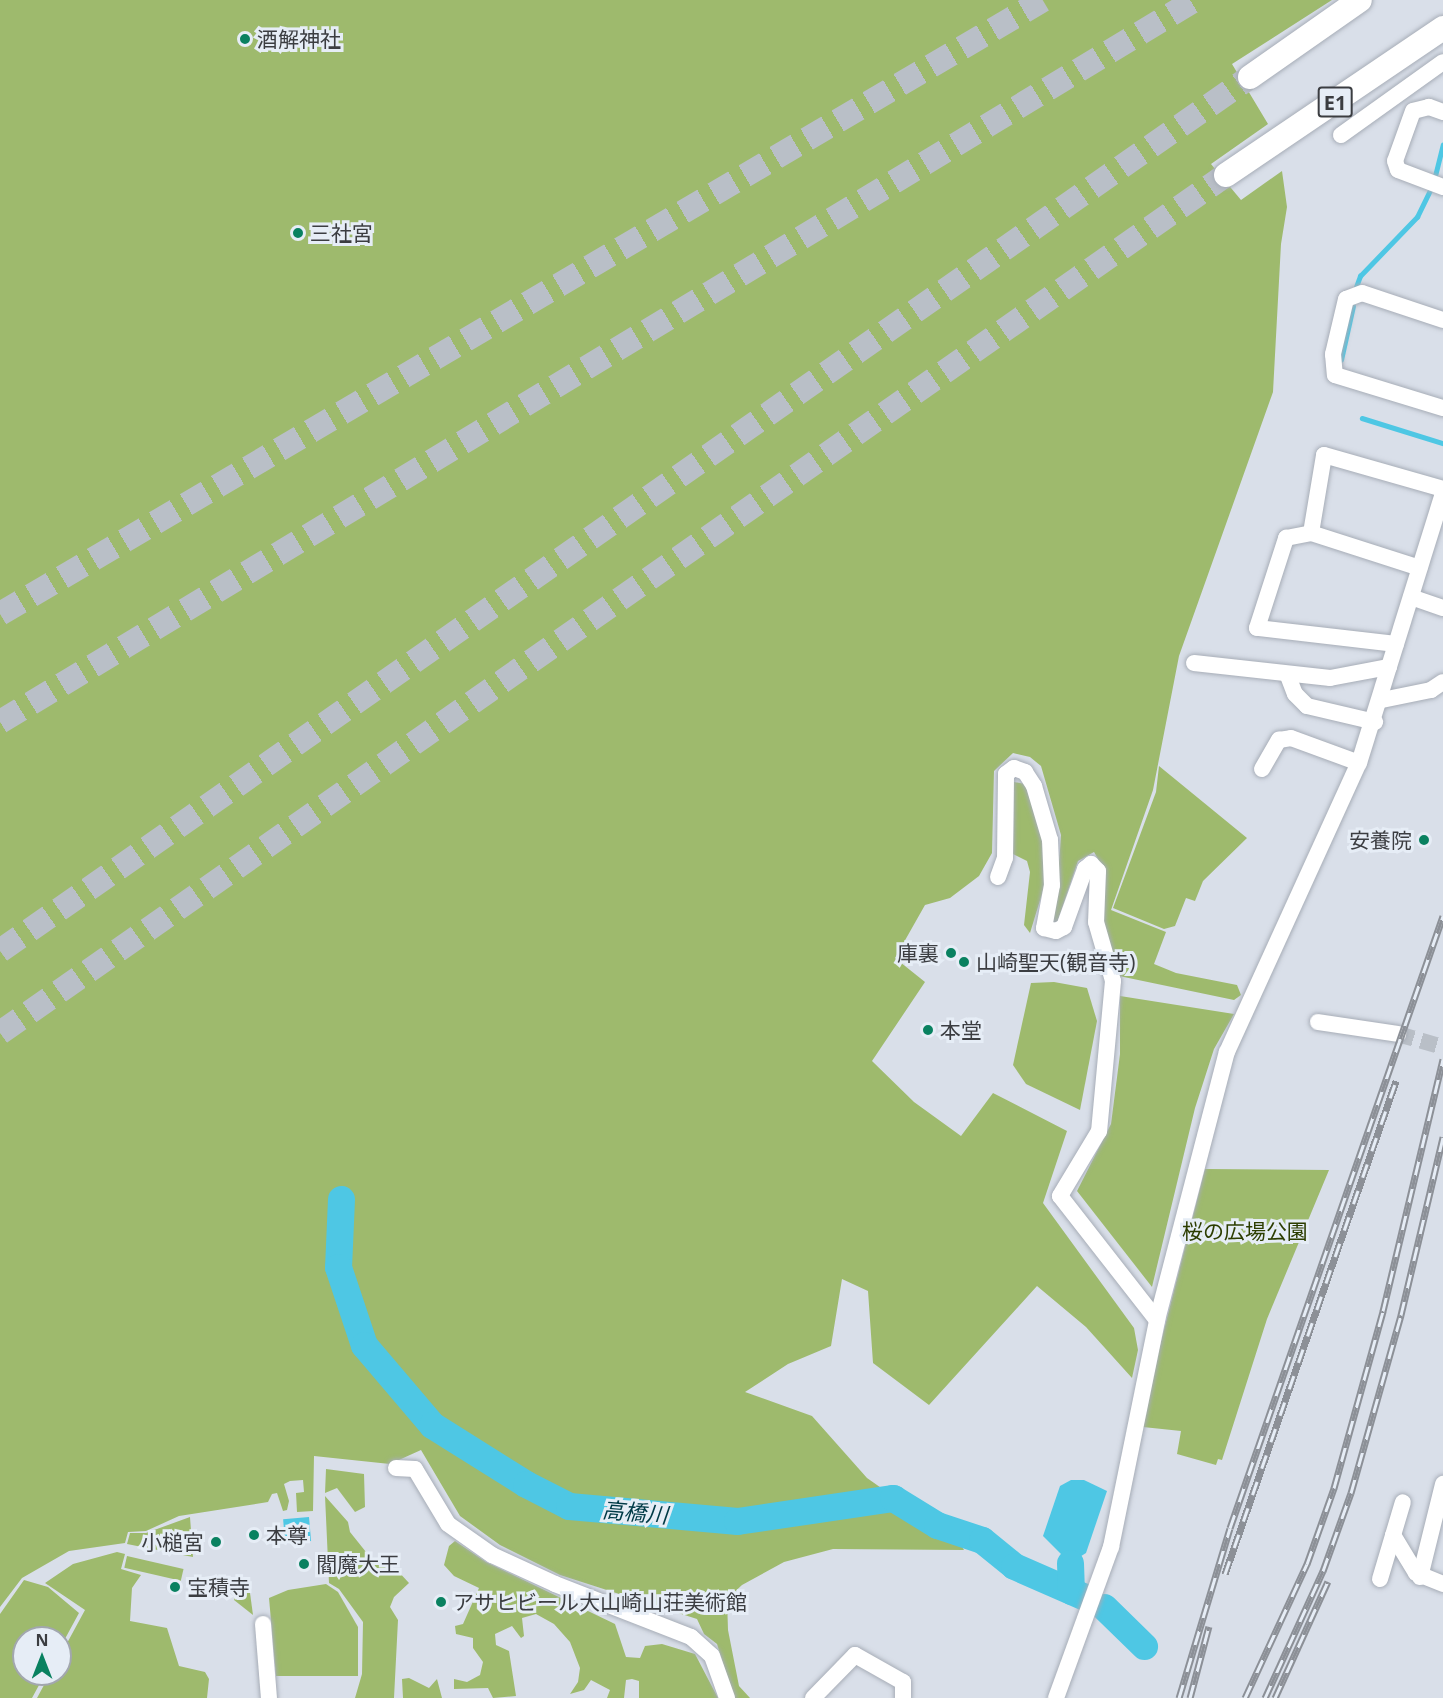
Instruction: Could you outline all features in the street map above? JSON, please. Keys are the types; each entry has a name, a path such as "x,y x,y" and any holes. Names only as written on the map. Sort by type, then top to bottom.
{"highway":[{"path":"1250,77 1360,0"},
{"name":"E1","path":"1226,175 1443,28"}],"street":[{"path":"1341,135 1443,62"},
{"path":"1442,184 1398,170 1395,161 1413,111 1429,107 1443,112"},
{"path":"1443,320 1362,293 1346,298 1333,354 1335,375 1443,408"},
{"path":"1056,1698 1111,1547 1157,1320 1227,1052 1359,763 1375,722 1389,667 1443,491 1324,455 1311,533"},
{"path":"1426,548 1443,532"},
{"path":"1396,644 1257,628 1286,538 1311,533 1420,568"},
{"path":"1411,597 1443,609"},
{"path":"1194,663 1288,676 1330,678 1389,667"},
{"path":"1288,676 1295,694 1307,706 1375,722"},
{"path":"1382,700 1431,690 1443,682"},
{"path":"1262,769 1279,740 1291,738 1359,763"},
{"path":"998,877 1005,858 1006,774 1014,768 1025,772 1034,786 1050,840 1052,885 1044,928 1056,931 1065,927 1085,869 1091,864 1098,870 1096,922 1113,981 1099,1131 1060,1196 1157,1320"},
{"path":"1318,1022 1398,1034"},
{"path":"396,1468 415,1469 448,1524 492,1555 555,1584 691,1637 712,1656 728,1698"},
{"path":"1420,1577 1443,1484"},
{"path":"1380,1579 1403,1502"},
{"path":"1393,1535 1420,1577 1443,1584"},
{"path":"263,1624 269,1698"},
{"path":"813,1698 855,1655 903,1682 903,1698"}],"green space":[{"path":"0,0 1332,0 1232,64 1268,124 1211,164 1241,200 1282,171 1287,207 1281,244 1273,392 1179,656 1153,790 1111,910 1166,932 1154,964 1176,973 1237,985 1241,995 1234,1000 1119,976 1102,921 1106,873 1094,852 1078,861 1056,926 1048,924 1058,880 1061,835 1041,766 1030,757 1013,753 994,771 992,853 979,876 950,898 925,905 895,958 925,982 872,1061 914,1102 961,1136 993,1093 1067,1131 1043,1203 1134,1328 1138,1350 1132,1378 1086,1327 1037,1286 929,1405 873,1363 868,1291 842,1279 831,1346 788,1364 745,1392 812,1416 867,1478 934,1525 955,1536 964,1550 833,1549 784,1562 742,1585 727,1599 728,1630 739,1686 750,1698 734,1698 717,1644 704,1634 697,1619 560,1575 500,1545 460,1516 421,1450 390,1464 314,1456 313,1511 297,1512 296,1493 304,1492 303,1480 290,1481 284,1484 289,1501 287,1510 283,1511 277,1493 272,1494 268,1502 179,1516 146,1531 128,1532 125,1543 69,1551 22,1578 0,1607"},
{"path":"1159,766 1247,838 1203,881 1195,901 1186,898 1175,926 1164,929 1113,908 1156,792"},
{"path":"1014,782 1025,784 1044,841 1045,884 1030,933 1024,925 1030,872 1027,861 1013,854"},
{"path":"1054,982 1087,988 1097,1021 1080,1110 1026,1084 1013,1065 1031,983"},
{"path":"1120,996 1234,1014 1214,1049 1195,1108 1152,1287 1077,1191 1111,1124 1120,1054"},
{"name":"桜の広場公園","path":"1205,1169 1329,1170 1267,1319 1222,1460 1218,1459 1216,1465 1177,1454 1181,1431 1143,1427 1151,1381"},
{"path":"326,1469 364,1474 365,1507 355,1512 337,1488 325,1493"},
{"path":"325,1496 348,1522 350,1532 374,1562 396,1569 409,1583 394,1597 390,1607 398,1620 394,1698 355,1698 362,1674 363,1622 339,1589 329,1583"},
{"path":"190,1517 193,1557 127,1544 130,1533 146,1533"},
{"path":"455,1541 486,1562 615,1624 626,1657 640,1658 645,1646 662,1644 695,1654 718,1698 639,1698 639,1681 632,1679 626,1680 624,1698 607,1698 610,1690 591,1680 584,1690 570,1694 578,1682 580,1668 570,1642 554,1624 536,1614 522,1618 524,1636 521,1638 512,1626 495,1634 496,1645 509,1651 516,1696 493,1698 488,1688 454,1689 454,1679 467,1682 480,1675 483,1662 473,1648 473,1638 456,1634 455,1626 463,1624 479,1588 454,1576 444,1565 449,1546"},
{"path":"117,1552 125,1554 121,1569 141,1575 132,1588 130,1621 167,1628 179,1666 205,1672 209,1679 207,1698 37,1698 44,1686 72,1686 72,1634 85,1610 45,1583 73,1564"},
{"path":"127,1556 184,1569 181,1581 124,1568"},
{"path":"24,1580 48,1587 79,1613 72,1626 12,1626 12,1686 38,1686 32,1698 0,1698 0,1614"},
{"path":"237,1584 247,1585 253,1615 234,1600"},
{"path":"326,1584 338,1592 358,1627 358,1676 276,1676 269,1598 288,1590"},
{"path":"409,1678 429,1688 437,1679 442,1698 403,1698 402,1679"}],"water":[{"path":"1071,1480 1084,1480 1107,1491 1086,1553 1070,1563 1043,1536 1060,1486"},
{"path":"309,1517 311,1541 285,1543 283,1519"}],"waterway":[{"path":"1434,180 1443,145"},
{"path":"1356,287 1360,276 1417,217 1431,188"},
{"path":"1341,360 1353,306"},
{"path":"1362,418 1443,443"},
{"name":"高橋川","path":"341,1199 338,1267 364,1345 432,1425 526,1484 569,1506 737,1521 893,1498 937,1525 982,1540 1014,1566 1089,1599"},
{"path":"1070,1563 1071,1591"},
{"name":"高橋川","path":"1104,1607 1144,1646"}],"tunnel":[{"path":"0,614 1043,0"},
{"path":"0,722 1195,0"},
{"path":"0,951 1250,77"},
{"path":"0,1033 1226,175"},
{"path":"1398,1034 1443,1047"}],"railway":[{"path":"1179,1698 1230,1528 1443,916"},
{"path":"1245,1698 1307,1564 1334,1488 1383,1311 1443,1059"},
{"path":"1225,1574 1396,1081"},
{"path":"1265,1698 1323,1571 1351,1493 1401,1315 1443,1137"},
{"path":"1275,1698 1328,1581"},
{"path":"1190,1698 1209,1626"}],"place":[{"name":"酒解神社","path":"245,39"},
{"name":"三社宮","path":"298,233"},
{"name":"安養院","path":"1424,840"},
{"name":"庫裏","path":"951,953"},
{"name":"山崎聖天(観音寺)","path":"964,962"},
{"name":"本堂","path":"928,1030"},
{"name":"本尊","path":"254,1535"},
{"name":"小槌宮","path":"216,1542"},
{"name":"閻魔大王","path":"304,1564"},
{"name":"宝積寺","path":"175,1587"},
{"name":"アサヒビール大山崎山荘美術館","path":"441,1602"}]}
